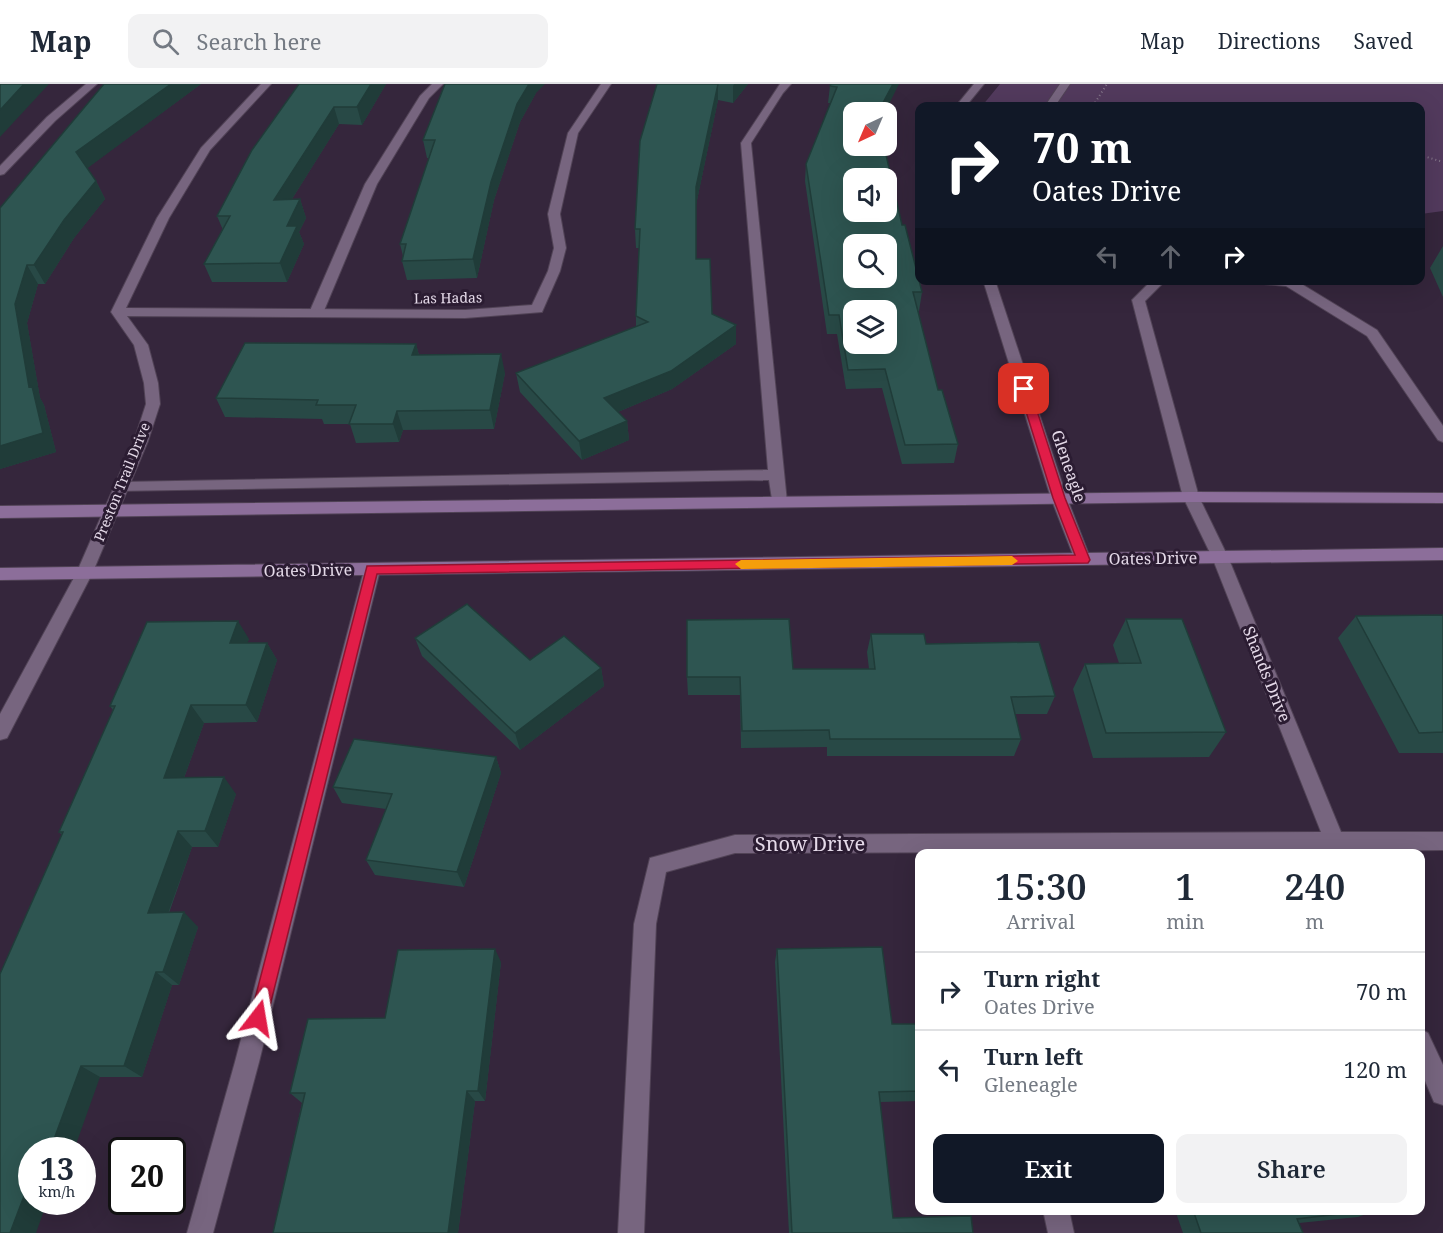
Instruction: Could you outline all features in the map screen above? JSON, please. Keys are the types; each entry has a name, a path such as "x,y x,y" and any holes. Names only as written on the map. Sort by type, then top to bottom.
{"main road":[{"path":"0,512 1059,498 1443,498"},
{"name":"Oates Drive","path":"0,574 1443,554"}],"street":[{"path":"0,172 51,119 92,84"},
{"path":"118,312 163,218 206,148 266,84"},
{"path":"316,313 371,184 424,96 438,84"},
{"name":"Las Hadas","path":"118,312 465,314 537,309 554,272 560,248 554,214 573,133 606,84"},
{"path":"779,502 746,143 779,91 786,84"},
{"path":"964,102 979,84"},
{"path":"1053,102 1065,84"},
{"name":"Gleneagle","path":"991,285 1059,498 1083,560"},
{"name":"Shands Drive","path":"1154,285 1138,300 1191,497 1220,557 1337,847"},
{"path":"1294,285 1372,333 1443,437"},
{"name":"Preston Trail Drive","path":"0,732 84,574 141,441 153,404 151,382 141,345 118,312"},
{"path":"122,487 776,475"},
{"path":"200,1233 250,1051 372,570"},
{"name":"Snow Drive","path":"631,1233 645,924 657,865 735,844 980,848 1337,847 1443,841"},
{"path":"1425,1052 1443,1093"},
{"path":"1057,1215 1061,1233"}],"path":[{"path":"1096,102 1107,84"},
{"path":"1425,157 1443,162"}],"shaded area":[{"path":"1000,84 1443,84 1443,211 1425,213 1425,102 985,102"}],"building":[{"path":"0,84 24,84 0,110"},
{"path":"104,84 171,84 76,152 96,181 64,220 34,265 27,265 15,304 29,387 32,386 43,433 0,446 0,208"},
{"path":"299,84 371,84 357,107 334,107 274,200 300,199 287,226 297,226 280,263 204,264 230,216 217,216 252,150"},
{"path":"445,84 529,84 517,104 491,182 473,259 402,261 406,244 400,244 435,140 423,140"},
{"path":"657,84 718,84 696,187 696,259 710,259 712,314 736,325 671,371 604,398 627,421 579,441 516,373 648,322 636,316 640,229 635,229 640,141"},
{"path":"831,84 893,84 883,102 843,102 843,156 886,156 889,168 843,168 843,222 897,222 897,203 915,264 915,285 920,285 922,292 913,292 938,390 942,390 958,444 905,445 885,369 848,370 845,354 897,354 897,300 843,300 843,339 839,315 829,315 806,164 837,87 830,86"},
{"path":"245,343 416,344 412,355 501,354 490,410 397,411 393,424 349,424 356,405 316,405 318,400 216,398"},
{"path":"467,604 530,660 564,636 601,668 515,733 415,638"},
{"path":"1443,615 1443,732 1419,733 1356,616"},
{"path":"789,619 793,669 875,669 871,634 924,634 926,644 1039,642 1055,696 1011,697 1021,739 830,739 829,730 742,731 740,677 687,677 687,620"},
{"path":"1126,619 1182,619 1226,732 1106,733 1085,664 1141,663"},
{"path":"238,621 230,643 267,643 246,705 191,705 164,778 224,777 205,831 178,831 148,913 184,912 163,972 156,972 124,1066 81,1066 55,1137 18,1137 18,1212 10,1233 0,1233 0,974 63,832 59,832 115,706 110,706 147,622"},
{"path":"354,739 496,757 457,872 366,860 392,794 333,787"},
{"path":"882,947 892,1024 915,1024 915,1091 879,1092 893,1218 971,1216 973,1233 792,1233 777,949"},
{"path":"495,949 478,1091 467,1091 448,1233 273,1233 305,1093 290,1093 308,1019 385,1018 398,950"},
{"path":"1195,1215 1330,1215 1297,1219 1303,1233 1201,1233"}],"slow traffic":[{"path":"741,564 1012,561"}],"route":[{"path":"258,1018 372,570 1083,560 1059,498 1024,389"}]}
